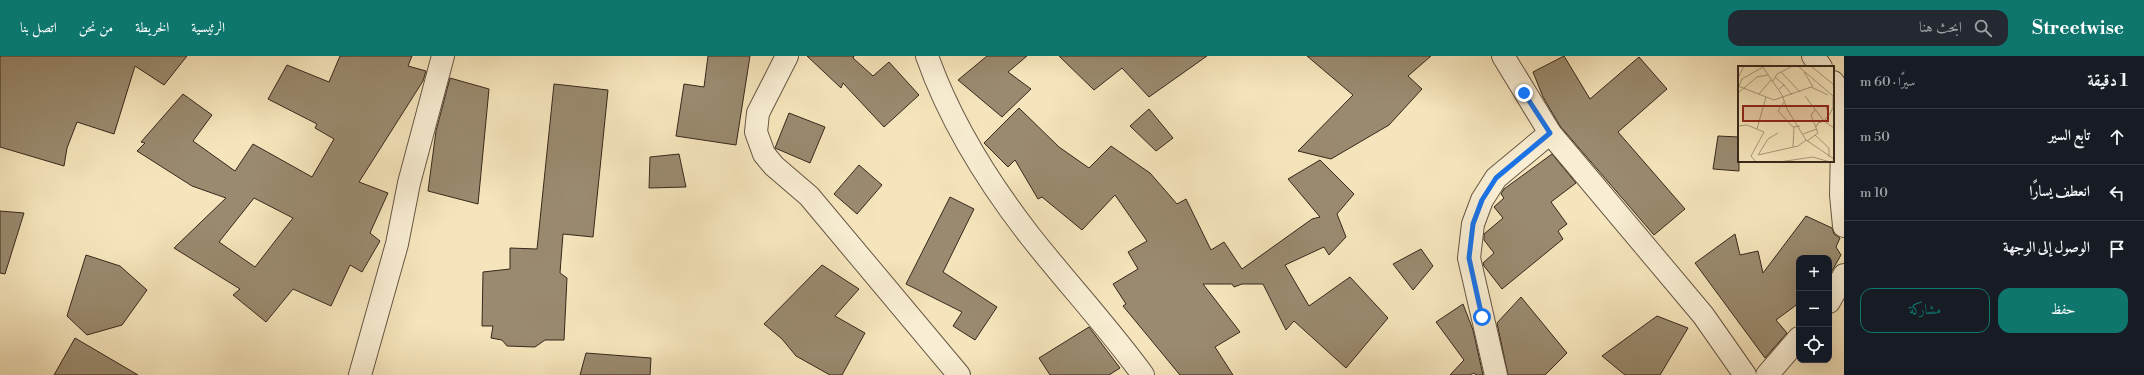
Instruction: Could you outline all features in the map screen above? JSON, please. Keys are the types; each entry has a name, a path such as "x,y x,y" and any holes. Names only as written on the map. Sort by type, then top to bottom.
{"street":[{"path":"360,375 397,244 409,183 442,56"},
{"path":"787,56 758,113 756,132 764,154 774,166 809,196 959,375"},
{"path":"927,56 972,151 1005,203 1052,263 1111,332 1143,375"},
{"path":"1503,56 1550,133 1703,314 1745,375"},
{"path":"1813,56 1820,66"},
{"path":"1834,83 1843,96 1841,195 1844,226"},
{"path":"1496,375 1469,258 1473,224 1482,200 1496,178 1550,133"},
{"path":"1832,297 1844,275"},
{"path":"1767,375 1796,341"}],"building":[{"path":"0,56 187,56 164,85 135,66 114,134 77,122 67,148 64,166 0,147"},
{"path":"340,56 412,56 408,66 426,71 423,81 359,182 388,193 370,233 380,241 362,272 350,265 331,306 293,289 266,322 233,295 240,289 174,248 226,198 192,186 137,151 145,143 141,142 183,94 212,115 193,141 235,171 253,144 312,177 334,139 315,128 317,124 268,99 287,65 329,82","holes":["254,198 293,218 255,267 219,242"]},
{"path":"708,56 750,56 736,145 676,136 684,84 704,87"},
{"path":"807,56 854,56 853,58 873,76 889,62 919,95 884,127 843,83 841,88"},
{"path":"987,56 1027,56 1008,72 1031,89 1002,117 958,80"},
{"path":"1059,56 1207,56 1149,97 1122,68 1094,90"},
{"path":"1307,56 1431,56 1408,76 1422,89 1389,125 1331,159 1298,151 1353,95"},
{"path":"1564,56 1590,99 1639,57 1667,89 1618,132 1685,209 1654,235 1560,126 1543,97 1533,72"},
{"path":"450,78 489,89 478,204 428,191 436,131"},
{"path":"554,84 608,90 593,237 563,234 560,273 567,278 564,340 545,340 535,347 507,346 502,340 491,338 493,326 482,326 483,272 510,269 510,248 537,249"},
{"path":"1019,108 1059,147 1089,168 1111,146 1150,173 1177,204 1186,199 1211,250 1224,242 1242,269 1312,219 1320,217 1288,179 1320,160 1354,194 1337,214 1346,237 1329,255 1324,247 1285,265 1309,306 1350,277 1388,318 1346,368 1294,321 1286,330 1263,284 1242,284 1234,287 1232,284 1203,284 1240,332 1215,347 1233,375 1180,375 1123,306 1126,304 1113,284 1138,269 1128,252 1147,241 1115,195 1082,230 1042,197 1038,199 1015,160 1008,167 984,143"},
{"path":"1149,109 1173,138 1156,151 1130,126"},
{"path":"789,113 825,127 810,163 775,148"},
{"path":"1718,136 1738,137 1739,171 1713,169"},
{"path":"679,154 686,187 649,188 650,157"},
{"path":"1552,154 1576,183 1551,202 1567,224 1558,231 1563,239 1502,289 1483,263 1494,253 1484,240 1484,234 1503,218 1494,207 1504,198 1501,194 1504,189"},
{"path":"859,165 882,185 857,214 834,194"},
{"path":"950,197 974,209 943,272 997,307 975,340 953,326 962,312 906,284"},
{"path":"0,211 24,213 5,274 0,273"},
{"path":"1806,216 1832,228 1834,234 1840,238 1836,247 1841,255 1832,271 1832,255 1796,255 1796,305 1776,320 1787,333 1765,358 1695,263 1735,234 1740,255 1758,251 1763,273"},
{"path":"1421,249 1433,266 1413,290 1393,264"},
{"path":"86,255 120,266 147,290 122,325 87,335 67,316"},
{"path":"822,265 859,289 835,316 865,333 842,375 830,375 796,356 782,339 764,324"},
{"path":"1521,297 1567,353 1545,375 1508,375 1497,323"},
{"path":"1463,304 1473,330 1483,375 1476,375 1474,373 1470,375 1450,375 1464,360 1436,322"},
{"path":"1657,316 1688,328 1660,375 1625,375 1602,356"},
{"path":"1089,327 1120,368 1109,375 1050,375 1039,358"},
{"path":"75,338 138,375 54,375"},
{"path":"586,353 651,358 650,375 580,375"}],"route":[{"path":"1482,317 1469,258 1473,224 1482,200 1496,178 1550,133 1524,93"}]}
